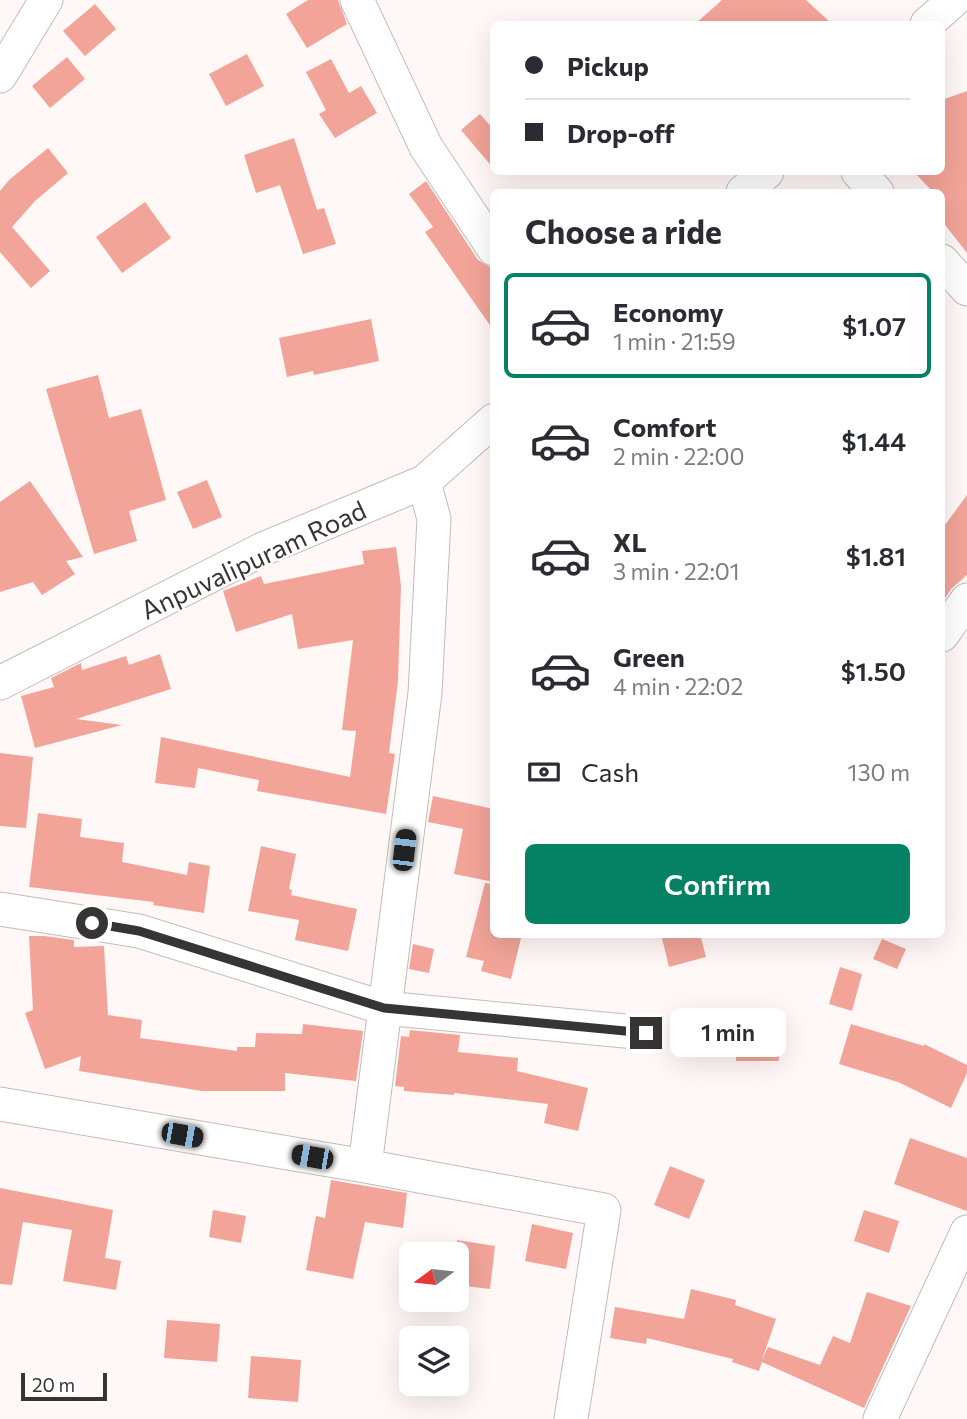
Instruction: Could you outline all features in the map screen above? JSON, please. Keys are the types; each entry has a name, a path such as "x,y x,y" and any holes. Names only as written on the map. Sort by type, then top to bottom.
{"street":[{"path":"0,76 46,0"},
{"path":"357,0 426,147 490,243"},
{"path":"747,189 763,175"},
{"path":"861,175 874,189"},
{"path":"945,264 967,289"},
{"name":"Anpuvalipuram Road","path":"0,683 263,549 424,482 490,424"},
{"path":"365,1166 425,693 434,519 424,482"},
{"path":"945,631 967,600"},
{"path":"0,909 139,931 384,1008 646,1033"},
{"path":"0,1104 604,1210 571,1419"},
{"path":"880,1419 967,1232"}],"building":[{"path":"308,0 338,0 347,24 307,48 286,14"},
{"path":"722,0 806,0 829,21 698,21"},
{"path":"95,4 116,29 85,56 63,31"},
{"path":"247,54 264,86 226,106 209,74"},
{"path":"67,57 85,79 50,108 32,86"},
{"path":"331,59 349,93 361,86 377,113 335,138 319,114 326,110 306,72"},
{"path":"967,91 967,253 945,225 945,189 930,189 917,175 945,175 945,99"},
{"path":"480,114 490,125 490,164 461,130"},
{"path":"294,138 317,210 324,208 336,244 303,254 280,185 256,193 244,155"},
{"path":"48,148 68,173 35,201 12,227 50,271 31,288 0,252 0,191 9,180"},
{"path":"426,181 478,260 490,267 490,325 425,232 433,227 409,194"},
{"path":"145,202 171,238 122,273 96,237"},
{"path":"371,319 379,361 314,375 313,371 287,377 279,338"},
{"path":"98,375 109,418 141,409 166,500 129,511 137,541 94,554 46,389"},
{"path":"207,480 222,517 193,529 177,492"},
{"path":"30,481 83,557 66,561 75,574 42,595 33,582 0,592 0,502"},
{"path":"967,495 967,575 945,598 945,525"},
{"path":"396,547 401,586 398,681 389,753 395,754 386,814 257,791 259,780 198,768 195,788 155,783 161,737 350,777 356,731 342,730 353,640 298,649 292,614 236,632 223,591 261,576 264,584 364,564 362,551"},
{"path":"160,654 171,689 76,719 122,725 35,748 21,696 54,687 51,678 81,663 82,670 126,656 129,665"},
{"path":"0,753 33,757 26,828 0,826"},
{"path":"433,796 490,808 490,881 454,874 463,829 428,822"},
{"path":"38,813 82,819 80,837 124,843 122,862 187,875 189,862 210,866 204,913 153,905 154,902 29,887"},
{"path":"261,846 296,854 289,889 292,890 291,895 357,909 348,951 295,940 299,920 248,911"},
{"path":"485,883 490,884 490,938 521,938 511,979 481,971 484,961 466,957"},
{"path":"29,936 74,940 74,947 104,946 108,1015 142,1020 140,1038 237,1051 237,1047 255,1047 256,1033 302,1034 303,1024 363,1031 356,1081 285,1073 285,1091 202,1091 79,1071 81,1056 45,1069 25,1013 33,1010"},
{"path":"662,938 701,938 706,957 669,967"},
{"path":"882,939 906,949 897,969 873,959"},
{"path":"413,944 434,949 429,973 409,969"},
{"path":"840,967 862,974 852,1011 829,1004"},
{"path":"851,1024 924,1044 967,1065 967,1073 951,1108 898,1082 839,1064"},
{"path":"736,1025 778,1025 779,1061 736,1061"},
{"path":"410,1030 460,1035 458,1052 518,1058 517,1071 588,1088 578,1131 544,1123 548,1104 454,1093 404,1091 404,1087 395,1086 401,1036 409,1037"},
{"path":"910,1138 967,1158 967,1211 894,1184"},
{"path":"670,1166 705,1180 689,1219 654,1205"},
{"path":"331,1180 407,1193 403,1228 365,1222 353,1279 306,1270 316,1216 325,1218"},
{"path":"0,1188 113,1210 105,1258 121,1261 116,1290 63,1281 72,1230 23,1222 12,1285 0,1284"},
{"path":"213,1210 246,1216 241,1243 209,1237"},
{"path":"864,1210 899,1221 889,1253 854,1241"},
{"path":"532,1224 573,1233 566,1269 525,1261"},
{"path":"457,1240 495,1246 490,1289 469,1286 469,1242"},
{"path":"691,1289 736,1300 735,1305 776,1319 762,1360 768,1347 820,1365 833,1336 850,1343 867,1292 911,1306 864,1408 762,1362 759,1371 732,1362 733,1359 647,1338 646,1344 610,1338 615,1307 684,1319"},
{"path":"167,1320 220,1324 217,1362 164,1358"},
{"path":"251,1356 301,1360 298,1402 248,1398"}],"route":[{"path":"92,923 139,931 384,1008 646,1033"}]}
